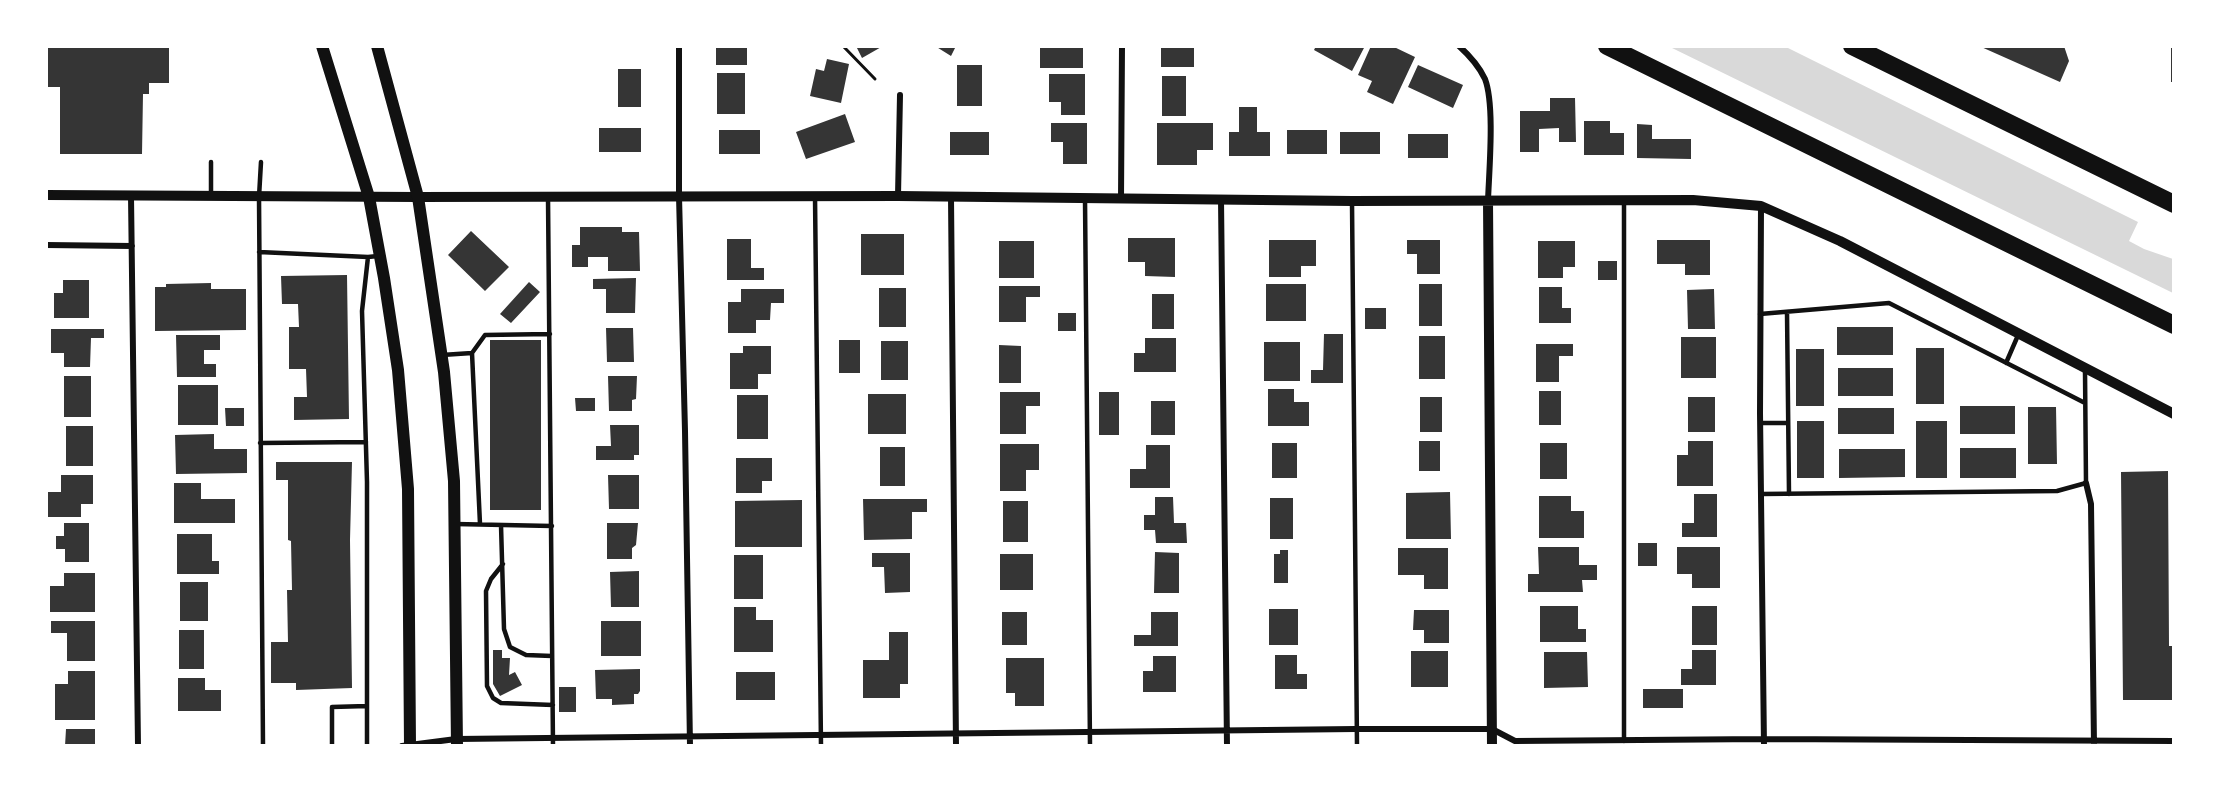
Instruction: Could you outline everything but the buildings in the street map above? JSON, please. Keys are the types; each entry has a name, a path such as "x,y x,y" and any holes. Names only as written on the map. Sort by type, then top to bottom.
{"highway":[{"path":"1608,46 2174,325"},
{"path":"1852,46 2174,204"}],"main road":[{"path":"322,46 369,197 374,256 398,370 408,489 410,745"},
{"path":"377,46 418,197 440,355 453,481 457,742"}],"street":[{"path":"679,46 679,196 690,742"},
{"path":"1121,199 1122,46"},
{"path":"1459,46 1473,58 1485,81 1490,107 1488,201 1492,746"},
{"path":"898,196 900,95"},
{"path":"46,195 898,196 1352,201 1693,200 1761,206 1840,241 2174,414"},
{"path":"131,196 138,746"},
{"path":"951,197 956,746"},
{"path":"1221,199 1227,746"},
{"path":"1761,206 1764,742"},
{"path":"46,245 132,246"},
{"path":"2086,483 2091,504 2094,744"},
{"path":"402,746 457,742 690,742 821,736 1356,729 1492,729 1515,741 2094,744 2174,741"}],"lane":[{"path":"211,162 211,196"},
{"path":"261,162 259,252 263,746"},
{"path":"815,196 821,746"},
{"path":"548,197 553,742"},
{"path":"1085,199 1090,746"},
{"path":"1624,200 1624,741"},
{"path":"1352,201 1357,746"},
{"path":"259,252 374,256 362,311 366,442 367,746"},
{"path":"1760,314 1889,303 2085,403"},
{"path":"1787,312 1789,494"},
{"path":"2006,363 2019,333"},
{"path":"480,524 472,353 485,335 550,334"},
{"path":"440,355 472,353"},
{"path":"1761,494 2057,491 2086,483 2085,367"},
{"path":"1761,423 1788,423"},
{"path":"260,442 366,442"},
{"path":"454,524 552,526"},
{"path":"501,525 504,629 510,647 526,655 552,656"},
{"path":"502,564 491,579 486,591 487,686 494,698 501,703 553,705"},
{"path":"332,746 332,707 367,706"}],"path":[{"path":"843,46 875,79"}],"shaded area":[{"path":"1670,47 1786,47 2138,222 2129,241 2173,259 2173,293"}]}
